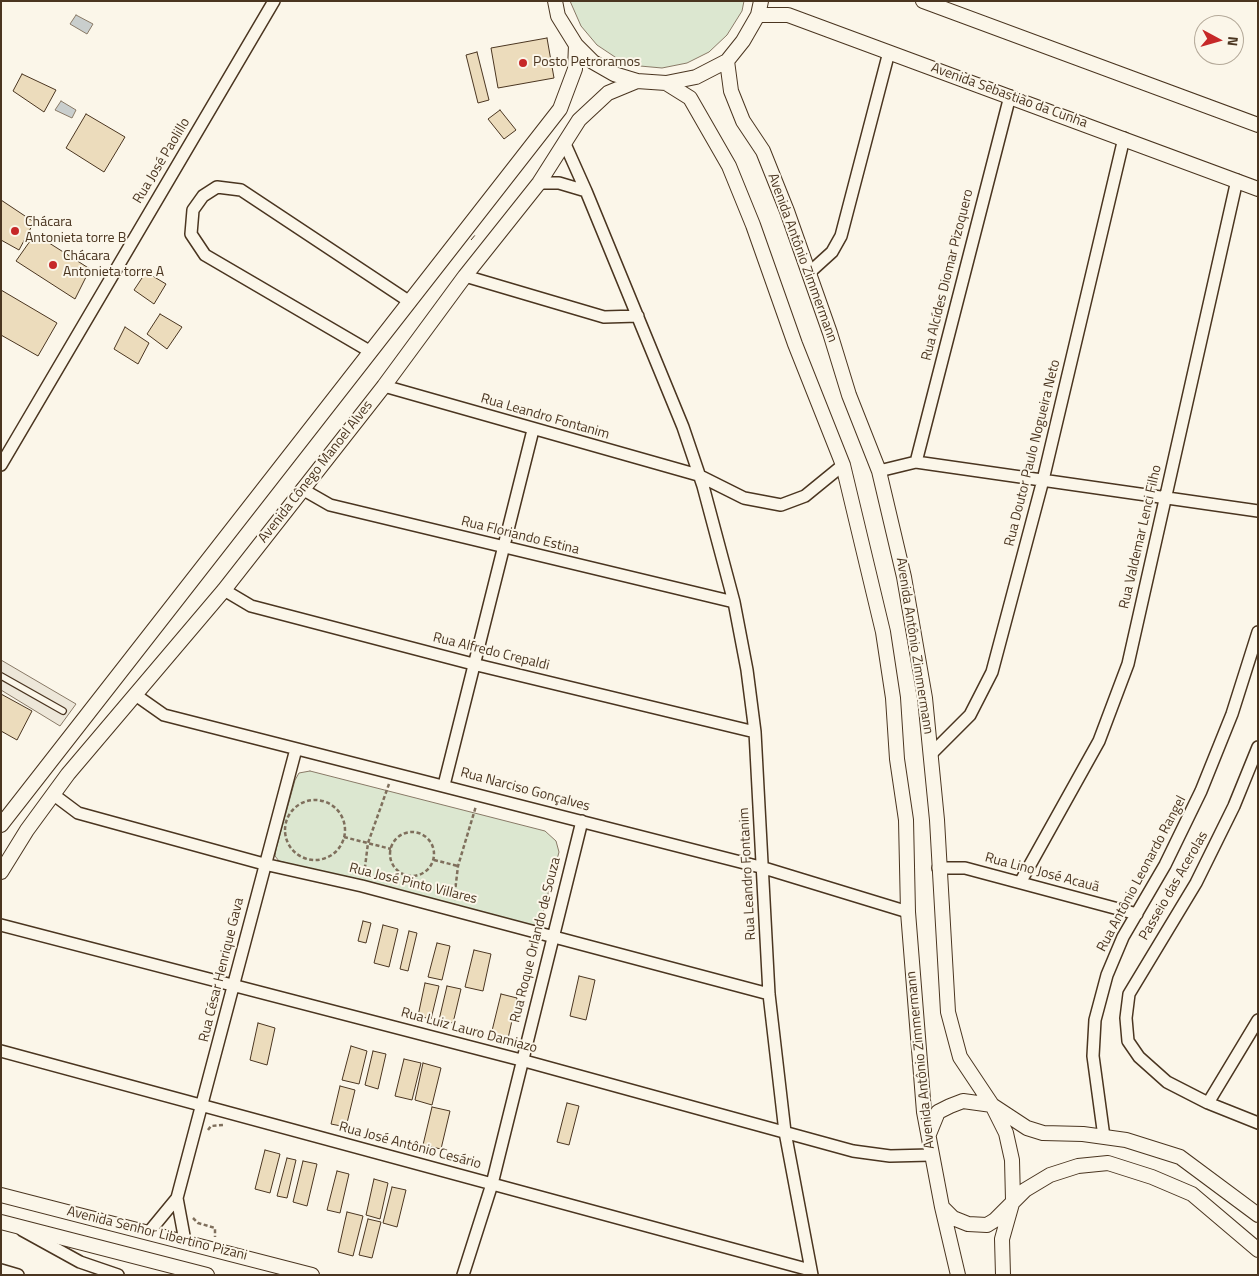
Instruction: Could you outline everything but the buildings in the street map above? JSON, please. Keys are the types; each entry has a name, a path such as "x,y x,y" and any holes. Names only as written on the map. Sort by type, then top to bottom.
{"street":[{"name":"Rua José Paolillo","path":"1,465 274,1"},
{"path":"555,1 558,16 576,45 593,62 614,74 636,82 666,83 696,77 727,61 743,41 760,8"},
{"path":"923,1 1258,126"},
{"name":"Avenida Sebastião da Cunha","path":"760,8 788,15 1258,189"},
{"path":"1,825 560,109 575,69 576,45"},
{"path":"810,272 832,252 841,236 889,52"},
{"name":"Avenida Antônio Zimmermann","path":"727,61 731,91 743,121 763,151 810,272 849,395 879,471 904,577 925,698 937,820 938,868 948,1012 960,1057 992,1105 1006,1133 1012,1160 1013,1200 1002,1239 1003,1275"},
{"name":"Avenida Cônego Manoel Alves","path":"1,872 27,830 54,795 224,590 384,386 465,276 539,183 579,120 608,92 636,82"},
{"name":"Avenida Antônio Zimmermann","path":"666,83 690,98 729,166 753,225 795,344 843,464 883,632 893,698 897,759 906,820 908,912 924,1112 931,1155 958,1275"},
{"name":"Rua Alcídes Diomar Pizoquero","path":"916,462 1010,96"},
{"name":"Rua Doutor Paulo Nogueira Neto","path":"930,755 960,727 986,687 1043,480 1124,138"},
{"name":"Rua Leandro Fontanim","path":"565,144 679,418 703,486 734,602 755,732 764,868 769,994 785,1132 811,1272"},
{"name":"Rua Valdemar Lenci Filho","path":"1021,881 1087,765 1110,716 1128,664 1237,180"},
{"path":"539,183 559,183 586,191"},
{"path":"371,352 205,255 191,234 193,210 203,196 217,187 241,190 263,202 410,302"},
{"path":"465,276 604,317 638,316"},
{"name":"Rua Leandro Fontanim","path":"384,386 533,430 698,475 744,498 781,505 804,496 843,464"},
{"path":"444,784 533,430"},
{"path":"879,471 916,462 1258,511"},
{"name":"Rua Floriando Estina","path":"302,489 330,505 734,602"},
{"name":"Rua Alfredo Crepaldi","path":"224,590 251,606 473,664 755,732"},
{"name":"Rua Antônio Leonardo Rangel","path":"1104,1137 1094,1075 1095,1020 1115,956 1176,843 1208,776 1238,696 1258,632"},
{"name":"Rua Narciso Gonçalves","path":"136,696 164,715 393,773 444,784 479,795 764,868 908,912"},
{"name":"Passeio das Acerolas","path":"1208,1103 1167,1082 1139,1057 1128,1041 1126,1018 1129,994 1196,883 1234,806 1258,747"},
{"name":"Rua César Henrique Gava","path":"149,1232 177,1198 296,749"},
{"name":"Rua José Pinto Villares","path":"54,795 78,813 264,864 452,909 769,994"},
{"name":"Rua Roque Orlando de Souza","path":"465,1273 492,1184 520,1060 582,820"},
{"name":"Rua Lino José Acauã","path":"938,868 965,868 1021,881 1137,914"},
{"name":"Rua Luiz Lauro Damiazo","path":"1,925 520,1060 853,1151 890,1156 931,1155"},
{"path":"1258,1020 1208,1103 1258,1123"},
{"name":"Rua José Antônio Cesário","path":"1,1051 203,1104 811,1272"},
{"path":"929,1134 938,1112 950,1106 963,1101 992,1105 1027,1128 1043,1133 1104,1137 1144,1144 1180,1157 1258,1215"},
{"path":"942,1207 954,1218 968,1224 987,1225 995,1220 1013,1200 1037,1182 1064,1170 1108,1163 1192,1194 1258,1250"},
{"name":"Avenida Senhor Libertino Pizani","path":"1,1195 312,1275"},
{"name":"Rua César Henrique Gava","path":"177,1198 185,1241"},
{"path":"6,1223 80,1262 118,1275"},
{"name":"Avenida Senhor Libertino Pizani","path":"6,1223 207,1275"},
{"path":"1,1270 18,1275"}],"lane":[{"path":"1,676 63,711"}],"path":[{"path":"362,886 368,843 393,773"},
{"path":"452,909 458,866 479,795"},
{"path":"310,800 322,800 333,805 341,814 345,825 344,837 339,848 330,856 319,860 308,859 297,854 289,845 285,834 286,822 291,812 300,804 310,800"},
{"path":"418,833 431,843 434,860 424,873 407,876 393,866 391,849 401,835 418,833"},
{"path":"344,837 391,849"},
{"path":"434,860 458,866"},
{"path":"205,1134 211,1126 220,1124 228,1126"},
{"path":"189,1214 198,1223 215,1228 212,1248"}],"green space":[{"path":"570,1 744,1 742,11 727,35 709,52 687,63 662,68 640,66 618,59 597,45 581,26"},
{"path":"310,771 545,831 556,841 559,852 540,924 527,926 279,861 275,856 276,849 295,780 299,773"}],"shaded area":[{"path":"76,15 93,24 87,34 70,24"},
{"path":"61,101 76,110 72,118 55,110"},
{"path":"1,660 76,704 60,726 1,690"}],"fence":[{"path":"471,240 476,234"}],"place":[{"name":"Posto Petroramos","path":"523,63"},
{"name":"Chácara Antonieta torre B","path":"15,231"},
{"name":"Chácara Antonieta torre A","path":"53,265"}]}
